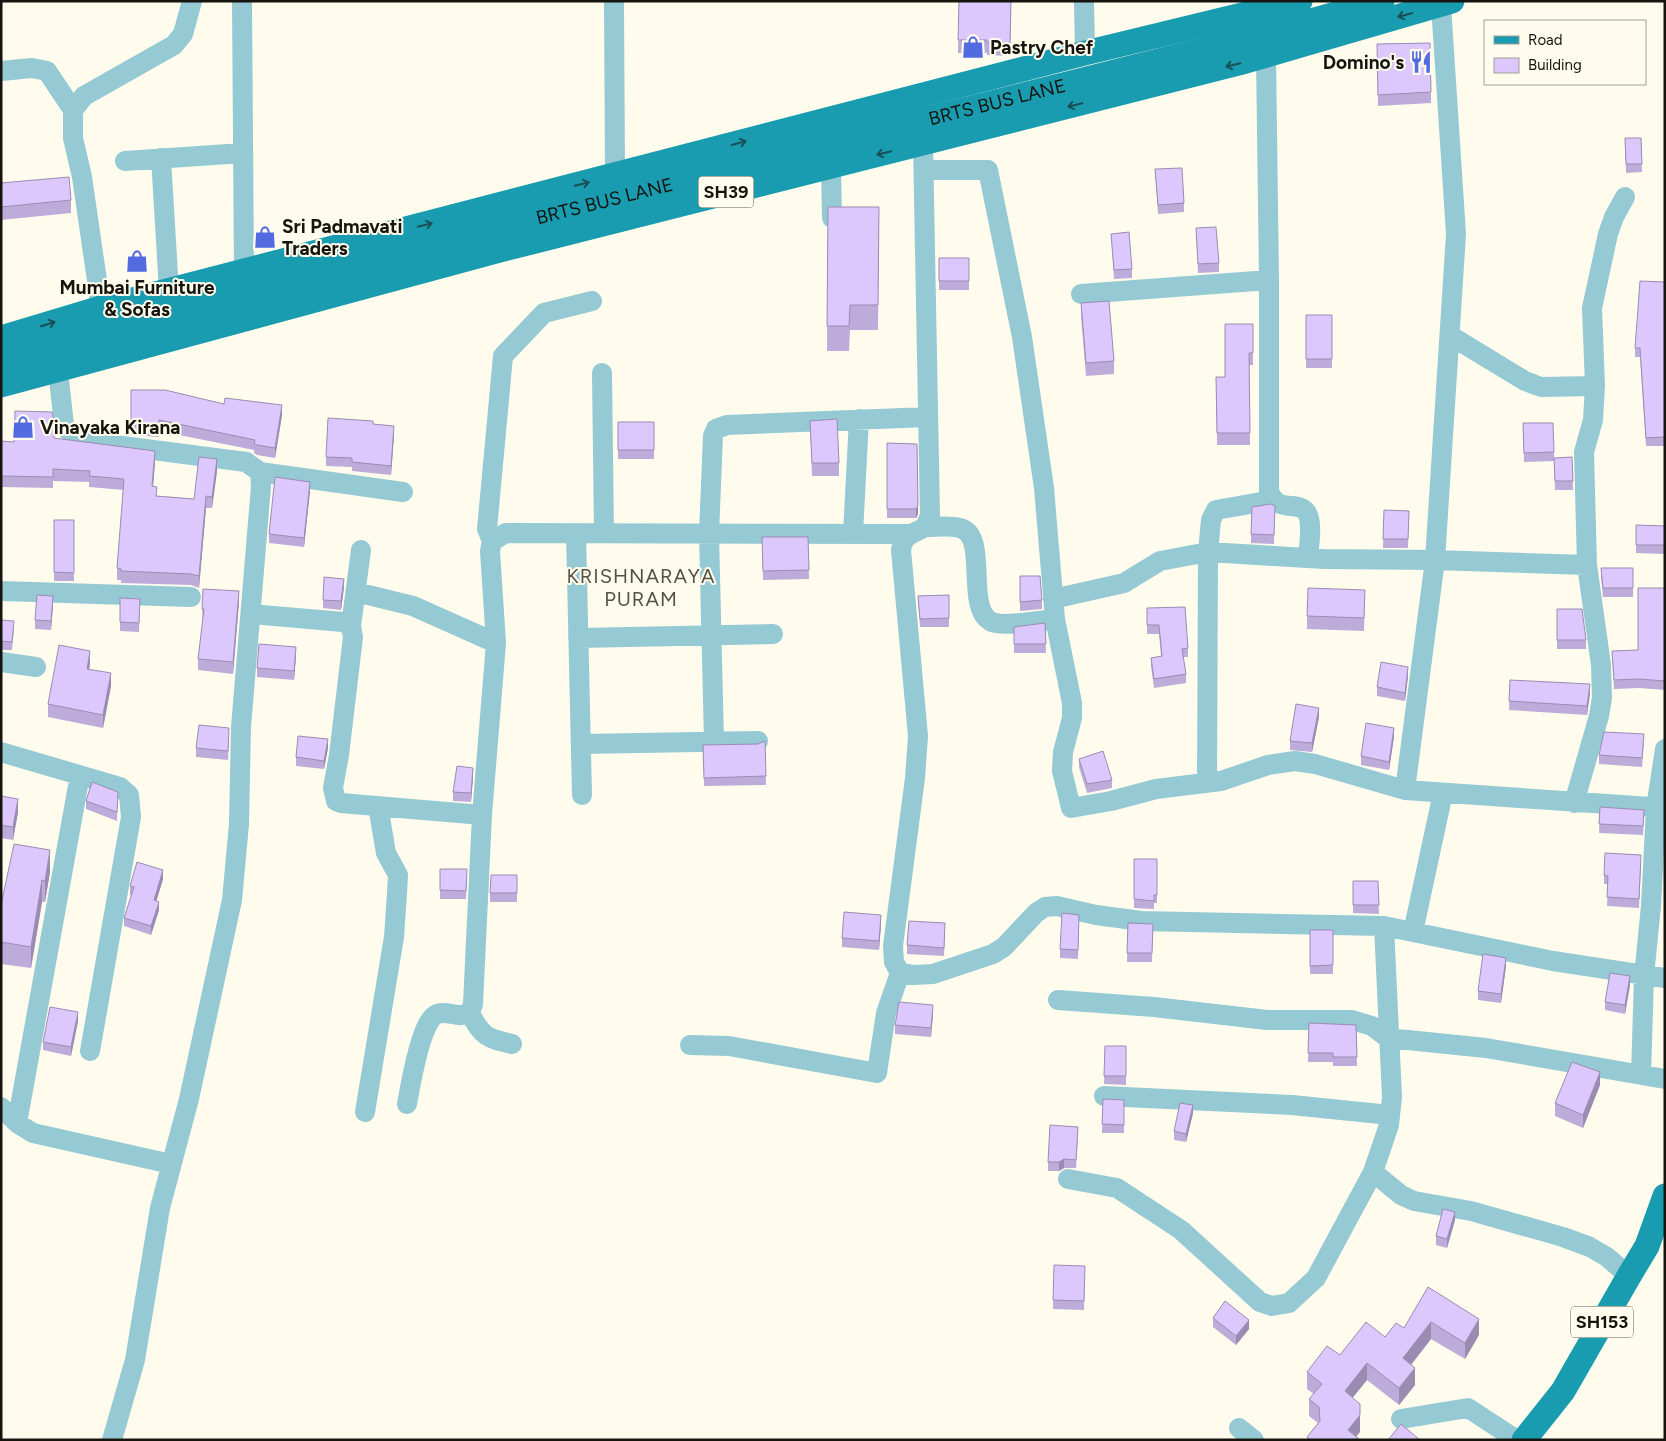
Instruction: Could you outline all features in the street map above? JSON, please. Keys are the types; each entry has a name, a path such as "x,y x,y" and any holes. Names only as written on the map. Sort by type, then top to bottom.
{"main road":[{"name":"SH39","path":"1,338 101,308 1265,6 1300,1"},
{"name":"BRTS BUS LANE","path":"1,360 452,239 1265,34 1382,1"},
{"name":"SH39","path":"1,385 500,250 1266,56 1446,3"},
{"name":"SH153","path":"1524,1440 1563,1391 1647,1246 1665,1196"}],"street":[{"path":"72,110 84,96 174,45 183,34 192,1"},
{"path":"242,1 244,271"},
{"path":"614,1 615,176"},
{"path":"1084,1 1085,53"},
{"path":"1405,790 1435,560 1456,266 1456,214 1446,3"},
{"path":"1266,56 1269,491 1272,500 1282,506 1301,508 1306,512 1309,520 1308,557"},
{"path":"1,71 32,68 48,71 72,110 73,178 101,308"},
{"path":"690,1045 729,1046 877,1073 886,1012 900,973 894,962 893,946 915,778 918,736 902,550 903,541 930,516 923,144"},
{"path":"125,161 243,152"},
{"path":"161,158 169,291"},
{"path":"830,166 832,218"},
{"path":"924,170 988,170 1025,356 1044,488 1052,599 1072,703 1072,718 1063,752 1062,771 1071,808 1111,801 1156,789 1233,778 1268,764 1295,761 1315,764 1405,790 1660,808"},
{"path":"1574,803 1602,698 1600,665 1587,565 1584,452 1593,420 1595,386 1592,317 1594,292 1614,217 1625,197"},
{"path":"1081,294 1269,280"},
{"path":"512,1044 488,1038 479,1030 470,1013 482,815 496,644 490,551 492,541 487,529 503,356 544,313 592,301"},
{"path":"1450,336 1525,381 1542,387 1595,386"},
{"path":"58,370 64,424 70,436 76,440 246,462 260,472 403,492"},
{"path":"602,373 604,533"},
{"path":"714,742 709,534 713,436 716,429 727,425 928,417"},
{"path":"853,534 859,420"},
{"path":"112,1440 134,1360 160,1208 215,984 232,900 239,824 241,727 261,486 260,472"},
{"path":"1207,782 1208,552 1211,520 1216,510 1272,500"},
{"path":"492,541 506,533 853,534 959,528 968,532 973,541 979,598 984,613 990,621 1000,624 1055,619"},
{"path":"576,533 582,796"},
{"path":"361,550 351,626 353,637 333,796 345,804 482,815"},
{"path":"1052,599 1124,583 1160,562 1208,552 1308,557 1587,565"},
{"path":"1,592 191,597"},
{"path":"356,592 412,606 496,644"},
{"path":"250,614 343,622 351,626"},
{"path":"578,638 773,634"},
{"path":"1,662 36,667"},
{"path":"581,744 758,741"},
{"path":"1641,1075 1644,976 1665,749"},
{"path":"1,752 120,787 129,795 131,817 90,1051"},
{"path":"17,1123 80,775"},
{"path":"1413,932 1443,793"},
{"path":"365,1112 394,938 398,884 386,853 378,806"},
{"path":"900,973 913,975 933,974 993,954 1004,947 1036,913 1045,907 1057,906 1096,915 1140,921 1384,926 1552,961 1665,978"},
{"path":"1068,1180 1117,1188 1181,1230 1260,1302 1272,1306 1289,1303 1316,1278 1373,1172 1390,1125 1392,1098 1384,926"},
{"path":"1058,1000 1154,1007 1267,1020 1352,1020 1372,1026 1388,1038 1486,1048 1665,1079"},
{"path":"407,1104 415,1064 428,1021 434,1014 444,1012 458,1016 470,1013"},
{"path":"1104,1096 1292,1105 1390,1115"},
{"path":"1,1107 17,1123 33,1133 172,1164"},
{"path":"1373,1172 1401,1195 1414,1201 1471,1211 1563,1237 1590,1247 1607,1257 1629,1276"},
{"path":"1401,1419 1468,1408 1517,1440"}],"building":[{"path":"959,1 1011,1 1010,43 987,42 987,40 958,40"},
{"path":"1430,43 1431,92 1378,95 1377,44"},
{"path":"1625,138 1641,138 1642,164 1626,164"},
{"path":"1182,168 1184,203 1158,205 1155,169"},
{"path":"69,177 71,200 1,207 1,183"},
{"path":"828,207 879,207 878,305 850,305 849,326 827,326"},
{"path":"1216,227 1219,263 1198,264 1196,228"},
{"path":"1129,232 1132,269 1114,270 1111,234"},
{"path":"939,258 969,258 969,281 939,281"},
{"path":"1640,281 1665,282 1665,437 1646,438 1640,348 1635,348"},
{"path":"1109,301 1114,361 1086,363 1081,303"},
{"path":"1306,315 1332,315 1332,359 1306,359"},
{"path":"1225,324 1253,324 1253,353 1249,353 1250,433 1217,433 1216,377 1225,377"},
{"path":"131,390 165,390 224,404 225,398 282,405 275,448 257,445 254,443 255,440 159,420 159,427 131,425"},
{"path":"15,411 52,412 54,438 155,451 152,486 157,487 156,496 194,499 199,457 217,459 212,497 206,496 199,576 121,571 121,569 117,568 124,479 89,476 90,471 53,469 53,477 1,476 1,441 14,442"},
{"path":"328,418 373,421 373,424 394,426 391,466 352,462 352,458 326,457"},
{"path":"837,419 839,463 812,463 810,421"},
{"path":"618,422 654,422 654,450 618,450"},
{"path":"1523,423 1553,423 1554,452 1524,453"},
{"path":"887,443 917,444 918,505 916,509 887,509"},
{"path":"1572,457 1573,481 1555,481 1554,458"},
{"path":"275,477 310,482 304,538 269,534"},
{"path":"1271,504 1275,506 1274,535 1251,534 1252,507"},
{"path":"1384,510 1409,511 1408,539 1383,539"},
{"path":"54,520 74,520 74,573 54,572"},
{"path":"1636,525 1665,526 1665,545 1636,545"},
{"path":"762,537 808,537 809,570 763,571"},
{"path":"1601,568 1633,568 1633,588 1603,588"},
{"path":"1020,576 1040,576 1042,600 1020,602"},
{"path":"324,577 344,579 341,601 323,600"},
{"path":"1308,588 1365,590 1364,618 1307,616"},
{"path":"1638,588 1665,588 1665,681 1614,680 1612,651 1638,650"},
{"path":"203,589 239,591 233,662 198,659 204,609 202,609"},
{"path":"37,595 53,596 51,621 35,620"},
{"path":"949,595 949,618 920,619 918,596"},
{"path":"120,598 140,599 139,623 120,622"},
{"path":"1185,607 1188,648 1182,649 1186,674 1154,679 1151,658 1162,656 1159,625 1147,625 1147,608"},
{"path":"1557,609 1582,609 1586,640 1557,640"},
{"path":"1,620 14,621 12,642 1,641"},
{"path":"1045,623 1046,644 1014,644 1014,627"},
{"path":"259,644 296,647 294,671 257,668"},
{"path":"59,645 90,651 87,669 111,673 103,715 48,704"},
{"path":"1381,662 1408,667 1405,693 1377,687"},
{"path":"1510,680 1590,684 1587,706 1509,701"},
{"path":"1296,704 1319,708 1312,743 1290,741"},
{"path":"1366,723 1394,728 1389,762 1361,756"},
{"path":"199,725 229,728 228,751 196,748"},
{"path":"1604,732 1644,734 1642,758 1599,755"},
{"path":"298,736 328,739 324,761 296,757"},
{"path":"765,741 766,776 704,778 703,745 758,744"},
{"path":"1103,751 1112,780 1087,784 1079,759"},
{"path":"457,766 473,768 471,793 453,792"},
{"path":"92,782 118,792 117,812 86,801"},
{"path":"1,796 18,799 13,827 1,825"},
{"path":"1600,807 1644,810 1643,826 1599,824"},
{"path":"14,844 50,850 45,881 42,880 31,947 1,942 1,905"},
{"path":"1605,853 1641,855 1639,899 1607,897 1608,876 1604,875"},
{"path":"1134,859 1157,859 1157,895 1154,895 1154,901 1134,899"},
{"path":"137,862 163,870 154,900 159,902 151,926 124,918 134,887 130,886"},
{"path":"440,869 467,869 466,891 440,890"},
{"path":"491,875 517,875 517,893 490,893"},
{"path":"1353,881 1378,881 1379,905 1353,905"},
{"path":"844,912 881,915 879,941 842,938"},
{"path":"1062,913 1079,915 1078,950 1060,949"},
{"path":"909,921 945,923 944,948 907,945"},
{"path":"1128,923 1153,924 1152,953 1127,953"},
{"path":"1310,930 1333,930 1333,965 1310,966"},
{"path":"1483,954 1506,958 1501,994 1478,991"},
{"path":"1610,973 1630,976 1625,1005 1605,1002"},
{"path":"899,1002 933,1005 931,1028 895,1025"},
{"path":"50,1007 78,1012 71,1047 43,1042"},
{"path":"1309,1023 1356,1025 1357,1057 1333,1057 1333,1053 1308,1053"},
{"path":"1105,1046 1126,1046 1126,1076 1104,1076"},
{"path":"1572,1062 1600,1072 1583,1115 1555,1103"},
{"path":"1103,1099 1124,1100 1124,1125 1102,1124"},
{"path":"1180,1103 1193,1105 1186,1134 1174,1131"},
{"path":"1050,1125 1078,1127 1076,1160 1064,1159 1059,1162 1048,1162"},
{"path":"1443,1209 1455,1212 1447,1239 1436,1236"},
{"path":"1054,1265 1085,1266 1084,1301 1053,1300"},
{"path":"1428,1287 1479,1319 1465,1343 1431,1322 1403,1358 1415,1368 1399,1388 1367,1363 1345,1391 1360,1404 1360,1415 1348,1430 1360,1440 1311,1440 1307,1437 1320,1421 1319,1407 1309,1399 1322,1384 1307,1372 1327,1346 1340,1355 1366,1322 1385,1337 1396,1323 1404,1328"},
{"path":"1225,1301 1249,1320 1236,1336 1213,1318"},
{"path":"1401,1424 1420,1440 1388,1440"}],"place":[{"name":"Pastry Chef","path":"973,47"},
{"name":"Domino's","path":"1421,62"},
{"name":"Sri Padmavati Traders","path":"265,237"},
{"name":"Mumbai Furniture & Sofas","path":"137,261"},
{"name":"Vinayaka Kirana","path":"23,427"}],"district":[{"name":"KRISHNARAYA PURAM","path":"641,588"}]}
